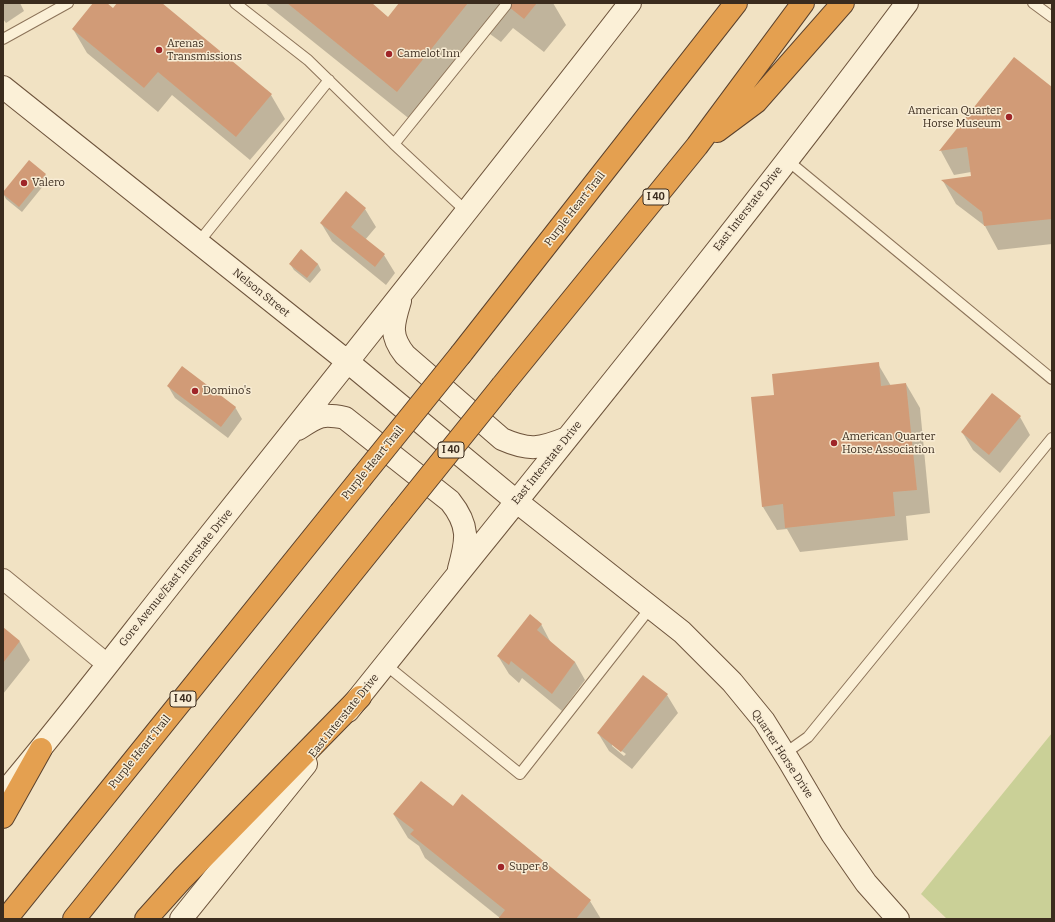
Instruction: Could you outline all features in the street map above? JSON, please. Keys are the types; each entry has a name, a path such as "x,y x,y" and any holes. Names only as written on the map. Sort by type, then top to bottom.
{"highway":[{"name":"Purple Heart Trail","path":"6,919 461,354 736,3"},
{"name":"I 40","path":"74,919 502,386 697,146 803,3"},
{"path":"697,146 756,102 843,3"},
{"path":"146,919 182,879 360,697"},
{"path":"3,817 41,749"}],"main road":[{"name":"East Interstate Drive","path":"181,919 567,438 787,160 907,3"},
{"path":"348,362 467,212 625,6"},
{"name":"Nelson Street","path":"3,86 348,362 516,501"},
{"path":"402,294 395,316 394,333 397,345 411,360 502,439 517,446 533,447 549,445 567,438"},
{"name":"Gore Avenue/East Interstate Drive","path":"6,784 41,749 348,362"},
{"path":"291,434 316,418 330,415 344,418 450,501 458,511 464,523 465,545 457,576"},
{"name":"Quarter Horse Drive","path":"516,501 682,632 732,682 764,722 832,834 866,883 898,919"}],"street":[{"path":"3,579 107,664"}],"lane":[{"path":"3,39 68,3"},
{"path":"235,3 308,60 394,144 467,212"},
{"path":"1033,3 1052,17"},
{"path":"394,144 506,5"},
{"path":"198,243 329,80"},
{"path":"787,160 1052,379"},
{"path":"784,754 808,737 1052,438"},
{"path":"386,664 520,774 651,607"}],"green space":[{"path":"1052,733 1052,919 947,919 921,894"}],"building":[{"name":"Arenas Transmissions","path":"93,3 107,3 113,8 117,3 162,3 272,94 236,137 158,72 144,88 72,29"},
{"name":"Camelot Inn","path":"287,3 372,3 388,17 399,3 468,3 397,92"},
{"path":"504,3 537,3 524,19"},
{"name":"American Quarter Horse Museum","path":"1014,57 1052,87 1052,219 984,226 982,212 941,180 971,176 967,147 939,151"},
{"name":"Valero","path":"29,160 46,174 19,207 3,194 3,192"},
{"path":"346,191 366,208 351,227 385,254 375,267 320,223"},
{"path":"301,249 318,264 307,278 289,264"},
{"name":"American Quarter Horse Association","path":"879,362 881,386 906,383 917,490 893,492 895,516 785,528 783,504 762,507 751,397 774,395 772,374"},
{"name":"Domino's","path":"182,366 236,407 221,427 167,386"},
{"path":"992,393 1021,416 989,455 961,432"},
{"path":"530,614 542,624 537,630 575,662 552,694 511,661 509,665 497,656"},
{"path":"3,627 20,641 3,663"},
{"path":"643,675 668,694 621,752 597,733"},
{"name":"Super 8","path":"421,781 453,806 462,794 591,900 576,919 498,919 505,910 410,834 414,830 393,814"}],"place":[{"name":"Arenas Transmissions","path":"159,50"},
{"name":"Camelot Inn","path":"389,54"},
{"name":"American Quarter Horse Museum","path":"1009,117"},
{"name":"Valero","path":"24,183"},
{"name":"Domino's","path":"195,391"},
{"name":"American Quarter Horse Association","path":"834,443"},
{"name":"Super 8","path":"501,867"}]}
